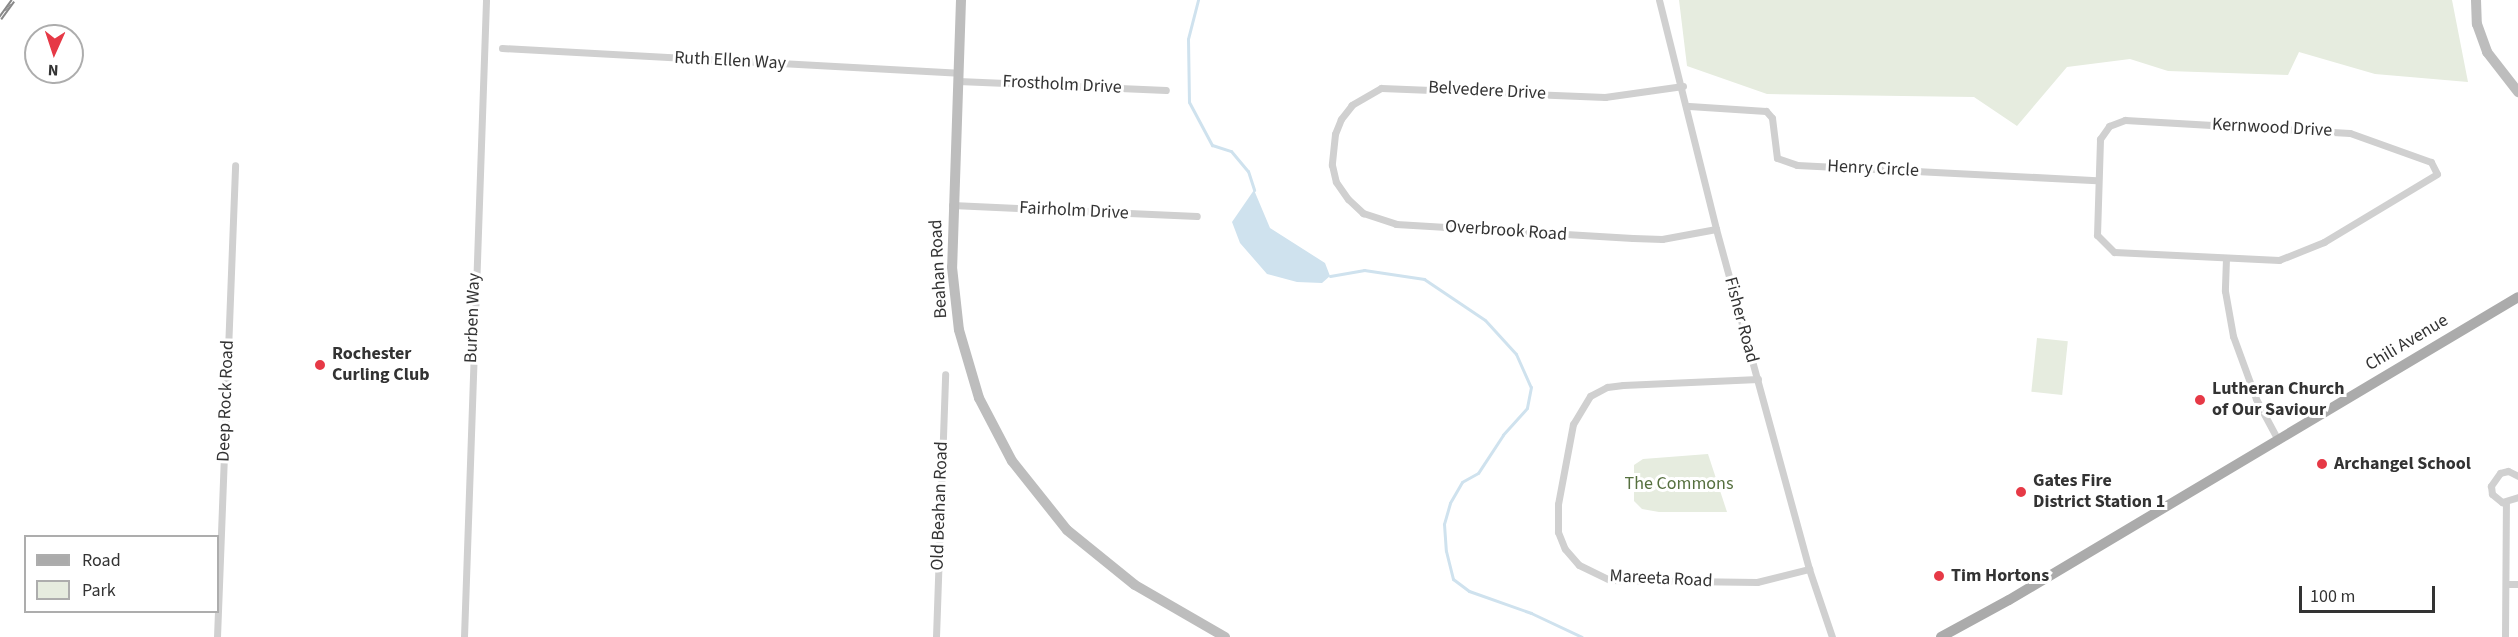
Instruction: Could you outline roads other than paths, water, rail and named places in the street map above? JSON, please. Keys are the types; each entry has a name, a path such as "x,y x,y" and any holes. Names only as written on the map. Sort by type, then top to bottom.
{"main road":[{"name":"Chili Avenue","path":"1941,637 2010,600 2518,297"}],"street":[{"name":"Burben Way","path":"464,637 486,0"},
{"name":"Beahan Road","path":"962,0 952,205 953,279 959,330 979,398 1012,461 1045,506 1087,549 1135,585 1225,637"},
{"name":"Fisher Road","path":"1659,0 1689,106 1716,229 1809,569 1832,637"},
{"path":"2476,0 2477,24 2487,52 2518,92"},
{"name":"Ruth Ellen Way","path":"502,48 958,77"},
{"name":"Frostholm Drive","path":"958,77 1166,90"},
{"name":"Belvedere Drive","path":"1332,158 1341,119 1352,105 1382,88 1605,96 1683,86"},
{"name":"Henry Circle","path":"1689,106 1766,111 1772,118 1777,158 1797,165 2097,180"},
{"name":"Kernwood Drive","path":"2125,120 2350,133 2380,141 2437,167 2432,180 2309,250 2279,260 2226,258 2124,254 2107,249 2097,235 2097,180 2100,139 2109,126 2125,120"},
{"name":"Overbrook Road","path":"1332,158 1336,182 1348,199 1363,213 1396,224 1662,239 1716,229"},
{"name":"Deep Rock Road","path":"219,585 235,165"},
{"name":"Fairholm Drive","path":"952,205 1197,216"},
{"path":"2226,258 2225,291 2233,336 2256,399 2278,440"},
{"name":"Old Beahan Road","path":"936,637 945,374"},
{"name":"Mareeta Road","path":"1758,379 1623,385 1607,387 1590,396 1573,424 1558,504 1558,532 1565,549 1579,565 1610,579 1757,582 1809,569"},
{"path":"2506,502 2492,494 2491,482 2504,471 2518,476"},
{"path":"2506,502 2518,497"},
{"path":"2505,637 2506,502"},
{"path":"2506,584 2518,584"},
{"name":"Deep Rock Road","path":"217,637 218,613"}],"water":[{"path":"1254,190 1270,228 1325,263 1330,276 1322,283 1297,282 1267,274 1240,243 1232,222"}],"waterway":[{"path":"1198,0 1188,39 1189,102 1212,145 1231,151 1248,171 1254,190"},
{"path":"1330,276 1364,270 1424,279 1485,320 1516,354 1531,387 1527,408 1503,435 1478,473 1462,482 1450,503 1444,524 1446,551 1453,579 1469,591 1531,613 1582,637"}],"railway":[{"path":"0,18 13,0"}],"place":[{"name":"Rochester Curling Club","path":"320,365"},
{"name":"Lutheran Church of Our Saviour","path":"2200,400"},
{"name":"Archangel School","path":"2322,464"},
{"name":"Gates Fire District Station 1","path":"2021,492"},
{"name":"Tim Hortons","path":"1939,576"}],"park label":[{"name":"The Commons","path":"1679,484"}]}
